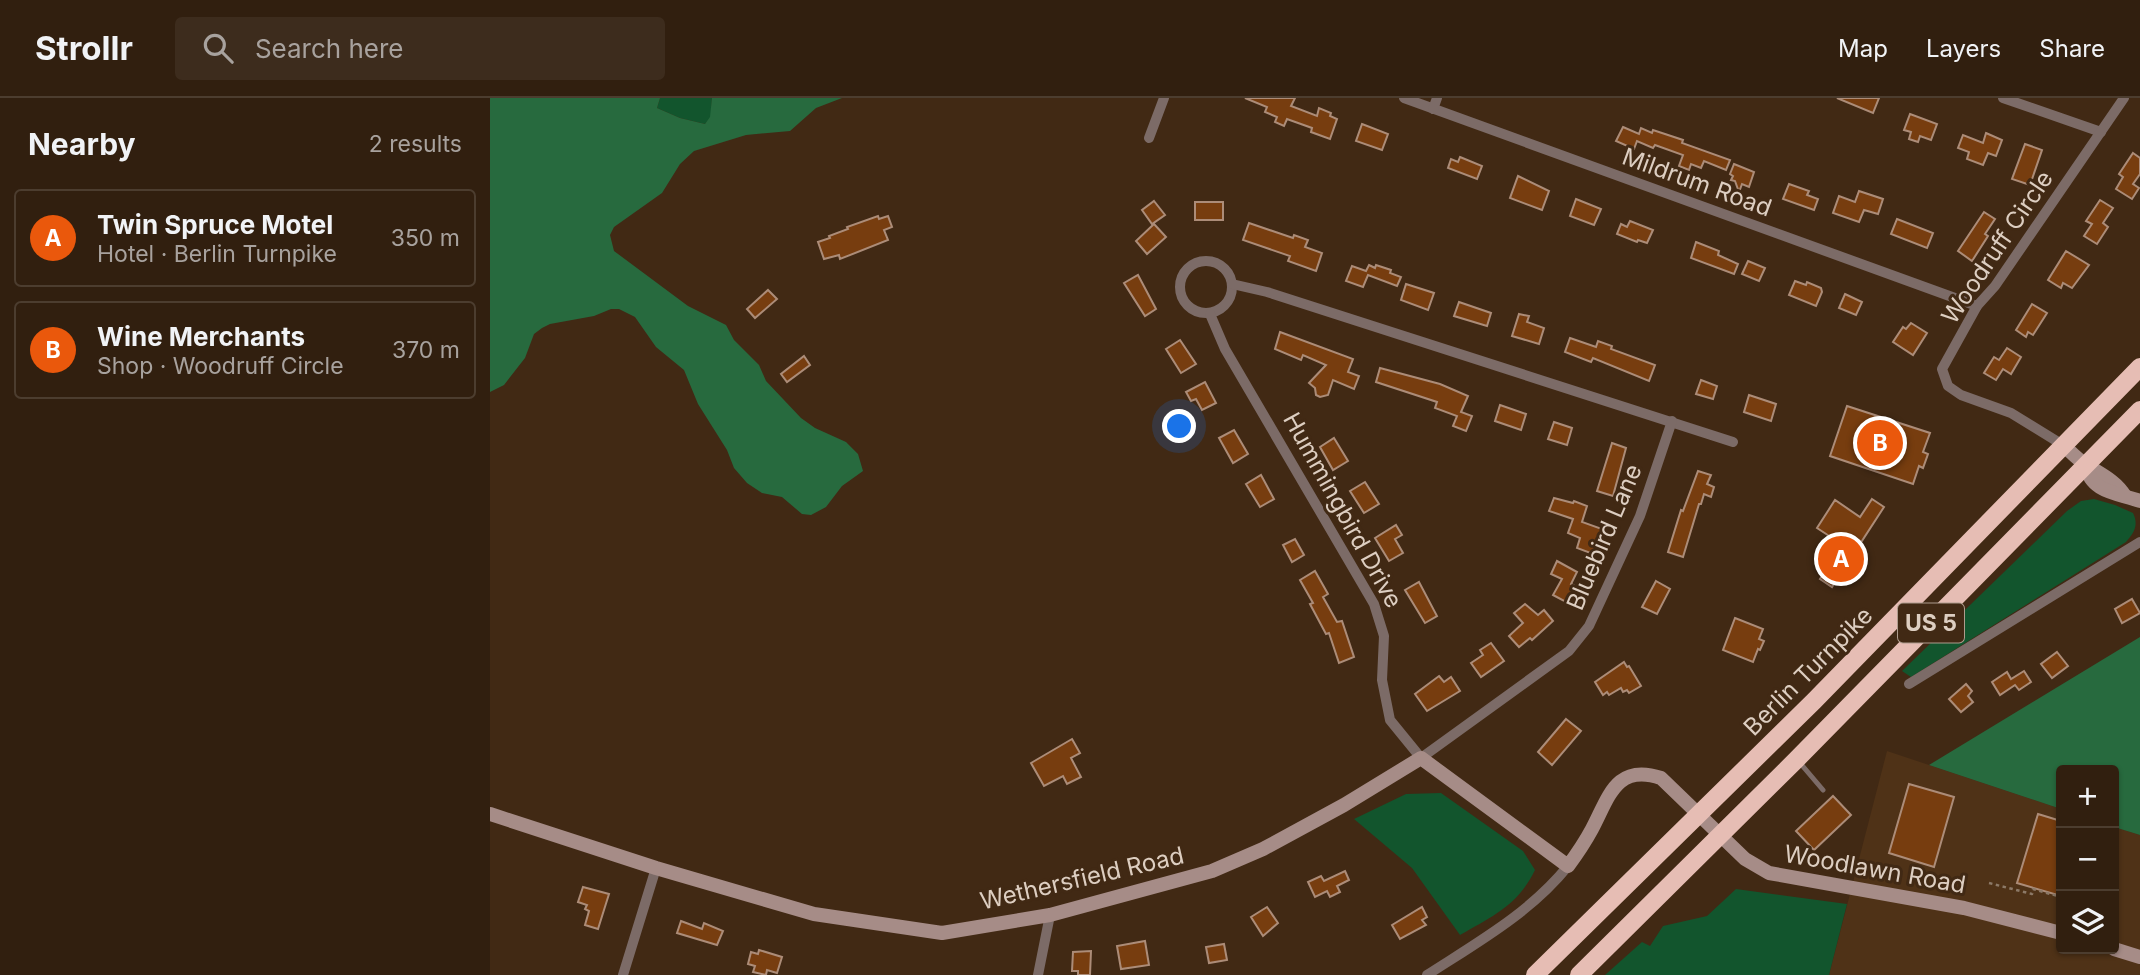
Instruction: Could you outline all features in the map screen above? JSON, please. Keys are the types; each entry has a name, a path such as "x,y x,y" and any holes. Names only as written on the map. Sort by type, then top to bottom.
{"highway":[{"name":"Berlin Turnpike","path":"1535,975 1814,701 2140,367"},
{"name":"US 5","path":"1579,975 1721,836 2140,410"}],"street":[{"path":"1149,138 1164,98"},
{"name":"Mildrum Road","path":"1404,98 1977,306"},
{"path":"1433,109 1437,98"},
{"path":"2004,98 2101,132"},
{"name":"Woodruff Circle","path":"2063,445 2011,413 1961,395 1948,386 1942,369 1977,306 1995,286 2124,98"},
{"path":"1211,261 1226,270 1232,284 1232,294 1227,304 1210,314 1195,312 1183,300 1179,288 1185,272 1196,263 1211,261"},
{"path":"1232,284 1267,292 1733,442"},
{"name":"Hummingbird Drive","path":"1210,314 1225,349 1374,604 1384,636 1382,680 1390,720 1421,758 1569,866"},
{"name":"Bluebird Lane","path":"1421,758 1569,651 1589,626 1640,516 1672,421"},
{"path":"2063,445 2086,465 2093,482 2109,492 2140,502"},
{"path":"1909,684 2140,542"},
{"name":"Wethersfield Road","path":"490,814 656,868 814,914 942,933 1050,915 1224,865 1263,849 1421,758"},
{"name":"Woodlawn Road","path":"1569,866 1594,827 1612,790 1633,775 1648,774 1661,778 1745,859 1769,873 1964,908 2056,932"},
{"path":"1427,975 1522,913 1554,884 1569,866"},
{"path":"623,975 656,868"},
{"path":"1038,975 1050,915"},
{"path":"2119,951 2140,957"}],"lane":[{"path":"1797,759 1823,790"}],"path":[{"path":"1989,883 2032,894 2033,889 2056,896"}],"shaded area":[{"path":"1887,751 2056,807 2056,954 2119,954 2119,829 2140,835 2140,975 1829,975"}],"green space":[{"path":"490,98 660,98 657,108 680,118 705,124 710,117 712,98 842,98 816,108 790,131 746,135 694,151 680,164 662,193 614,227 610,235 614,251 688,306 726,325 734,340 759,365 766,381 801,418 815,428 846,442 858,454 863,471 842,486 826,507 811,515 802,514 782,497 762,493 747,483 734,468 727,450 698,404 684,370 656,347 635,317 619,309 542,328 534,334 525,358 504,385 490,392"},
{"path":"660,98 712,98 711,117 705,124 680,118 657,108"},
{"path":"2094,499 2133,513 2135,529 2126,542 1911,677 1902,671 2067,511 2081,501"},
{"path":"2140,637 2140,835 2119,829 2119,765 2056,765 2056,807 1929,765"},
{"path":"1441,793 1523,851 1535,870 1513,901 1460,935 1412,868 1354,819 1406,794"},
{"path":"1736,889 1847,904 1829,975 1605,975 1642,942 1650,946 1663,926 1707,916"}],"building":[{"path":"1245,98 1295,98 1291,106 1317,116 1319,108 1331,113 1330,116 1337,119 1330,139 1311,132 1312,128 1287,119 1284,126 1275,122 1277,117 1265,112 1267,107"},
{"path":"1837,98 1879,98 1873,113"},
{"path":"1910,114 1937,124 1931,140 1920,136 1918,142 1909,139 1911,132 1904,130"},
{"path":"1362,124 1388,134 1382,150 1356,141"},
{"path":"1623,127 1639,134 1641,128 1652,133 1653,130 1730,160 1726,170 1704,161 1701,168 1691,164 1689,170 1679,166 1683,155 1637,141 1634,149 1616,141"},
{"path":"1986,133 2002,140 1996,156 1988,153 1983,165 1967,159 1969,152 1958,148 1963,135 1983,143"},
{"path":"2025,144 2042,150 2030,185 2012,179"},
{"path":"2133,153 2140,158 2140,174 2133,184 2139,188 2132,199 2116,189 2123,177 2119,174"},
{"path":"1460,157 1482,166 1477,179 1448,168 1451,159 1458,162"},
{"path":"1734,164 1754,172 1749,187 1742,184 1739,192 1735,181 1731,180"},
{"path":"1518,176 1549,191 1542,210 1510,198"},
{"path":"1789,184 1809,191 1807,195 1818,199 1814,210 1783,199"},
{"path":"1859,191 1883,199 1878,214 1864,210 1859,222 1833,213 1839,196 1855,202"},
{"path":"1576,199 1601,209 1594,225 1570,216"},
{"path":"2100,200 2113,208 2103,223 2108,227 2097,244 2084,236 2092,224 2086,221"},
{"path":"1154,201 1165,215 1152,224 1142,210"},
{"path":"1195,202 1223,202 1223,220 1195,220"},
{"path":"1984,212 1995,219 1972,261 1958,251"},
{"path":"878,216 879,219 888,216 892,227 884,230 888,240 840,259 839,255 824,259 818,242 848,229 847,227"},
{"path":"1897,219 1933,233 1927,248 1891,234"},
{"path":"1630,221 1653,230 1647,243 1617,234 1621,224 1627,227"},
{"path":"1249,223 1293,238 1294,235 1308,240 1305,247 1322,253 1316,271 1288,261 1290,256 1243,240"},
{"path":"1154,224 1166,237 1147,254 1136,241"},
{"path":"1696,242 1719,251 1718,255 1738,264 1734,274 1691,258"},
{"path":"2066,251 2089,265 2072,288 2063,283 2061,288 2048,280"},
{"path":"1748,261 1765,268 1759,281 1742,274"},
{"path":"1369,265 1391,270 1390,273 1401,277 1397,286 1368,275 1363,287 1346,281 1352,266 1366,271"},
{"path":"1138,275 1156,309 1145,316 1124,283"},
{"path":"1795,281 1806,285 1807,282 1821,288 1816,306 1789,295"},
{"path":"1406,284 1434,293 1428,310 1401,300"},
{"path":"768,290 777,299 755,318 747,309"},
{"path":"1845,294 1862,302 1856,315 1839,308"},
{"path":"1459,302 1491,313 1487,326 1454,316"},
{"path":"2032,304 2047,313 2033,335 2028,332 2026,337 2016,330"},
{"path":"1519,314 1529,316 1527,322 1544,328 1539,344 1512,336"},
{"path":"1911,323 1927,333 1913,355 1893,342 1903,327 1906,329"},
{"path":"1280,332 1353,359 1348,372 1359,376 1354,389 1333,380 1328,395 1316,395 1315,388 1309,383 1326,365 1303,355 1301,360 1275,349"},
{"path":"1570,338 1596,347 1598,341 1612,346 1611,349 1655,365 1649,381 1593,358 1591,362 1565,352"},
{"path":"1180,340 1196,364 1181,373 1166,349"},
{"path":"2007,348 2021,357 2011,374 2003,369 1996,380 1984,373 1994,357 1999,360"},
{"path":"804,356 810,365 787,382 781,374"},
{"path":"1380,368 1440,384 1468,396 1461,412 1472,416 1466,431 1453,426 1457,416 1435,408 1437,402 1376,382"},
{"path":"1701,380 1717,386 1713,399 1696,394"},
{"path":"1205,382 1216,403 1202,410 1196,399 1191,401 1186,392"},
{"path":"1749,395 1776,404 1771,421 1744,412"},
{"path":"1500,405 1526,414 1521,430 1495,421"},
{"path":"1847,406 1930,433 1923,452 1928,454 1923,468 1919,466 1913,484 1830,456"},
{"path":"1554,422 1572,428 1567,445 1548,439"},
{"path":"1234,430 1248,454 1233,463 1219,438"},
{"path":"1334,438 1348,461 1333,470 1320,447"},
{"path":"1612,443 1626,448 1613,496 1597,491"},
{"path":"1698,471 1711,475 1707,484 1714,487 1711,497 1704,494 1699,504 1683,557 1668,552 1681,510 1683,511"},
{"path":"1261,475 1274,499 1260,507 1246,484"},
{"path":"1365,482 1379,504 1364,513 1350,491"},
{"path":"1554,498 1587,506 1582,522 1602,529 1593,554 1577,548 1580,538 1568,533 1573,519 1549,511"},
{"path":"1872,499 1884,507 1832,587 1820,579 1843,545 1817,528 1835,500 1860,517"},
{"path":"1396,525 1402,535 1395,539 1403,553 1389,561 1375,538"},
{"path":"1295,539 1304,555 1292,562 1283,545"},
{"path":"1557,561 1577,572 1571,584 1575,586 1566,602 1553,595 1562,579 1551,574"},
{"path":"1315,571 1328,594 1323,597 1337,622 1342,621 1354,657 1339,663 1329,633 1326,634 1300,580"},
{"path":"1656,581 1670,589 1657,614 1642,607"},
{"path":"1419,582 1437,616 1425,623 1405,590"},
{"path":"2132,599 2140,613 2122,623 2115,609"},
{"path":"1525,604 1538,615 1544,610 1553,621 1532,640 1530,638 1519,647 1509,636 1523,623 1514,613"},
{"path":"1735,618 1763,629 1759,639 1764,641 1753,662 1723,650"},
{"path":"1491,643 1504,661 1481,677 1471,663 1483,655 1480,650"},
{"path":"2057,652 2068,666 2052,678 2041,664"},
{"path":"1624,662 1641,686 1629,693 1627,690 1623,692 1621,688 1609,695 1607,692 1603,695 1595,682"},
{"path":"2024,671 2031,682 2019,690 2015,685 2000,695 1992,682 2007,672 2011,679"},
{"path":"1439,676 1444,682 1451,677 1460,691 1427,711 1415,694"},
{"path":"1966,684 1972,691 1968,696 1973,702 1961,712 1949,699"},
{"path":"1566,719 1581,731 1552,765 1538,752"},
{"path":"1072,739 1080,753 1071,758 1081,777 1067,784 1063,776 1044,786 1031,763"},
{"path":"1909,784 1954,797 1934,867 1889,853"},
{"path":"1833,796 1851,815 1814,850 1796,831"},
{"path":"2038,814 2056,819 2056,895 2017,883"},
{"path":"1345,871 1349,880 1337,886 1340,892 1330,897 1327,891 1315,897 1308,882 1321,876 1324,881"},
{"path":"583,887 609,894 598,929 585,925 589,911 585,909 587,905 578,902"},
{"path":"1267,907 1278,923 1263,936 1251,917"},
{"path":"1422,907 1427,917 1422,920 1426,925 1400,939 1392,925"},
{"path":"681,921 702,929 704,923 723,931 717,945 677,933"},
{"path":"1145,941 1149,965 1121,969 1117,946"},
{"path":"1224,944 1227,960 1209,963 1206,947"},
{"path":"759,950 782,957 777,973 767,970 766,975 753,972 755,966 748,964 751,952 758,954"},
{"path":"1091,951 1090,975 1078,975 1078,971 1072,971 1073,952"}],"place":[{"name":"Wine Merchants","path":"1880,443"},
{"name":"Twin Spruce Motel","path":"1841,559"}]}
